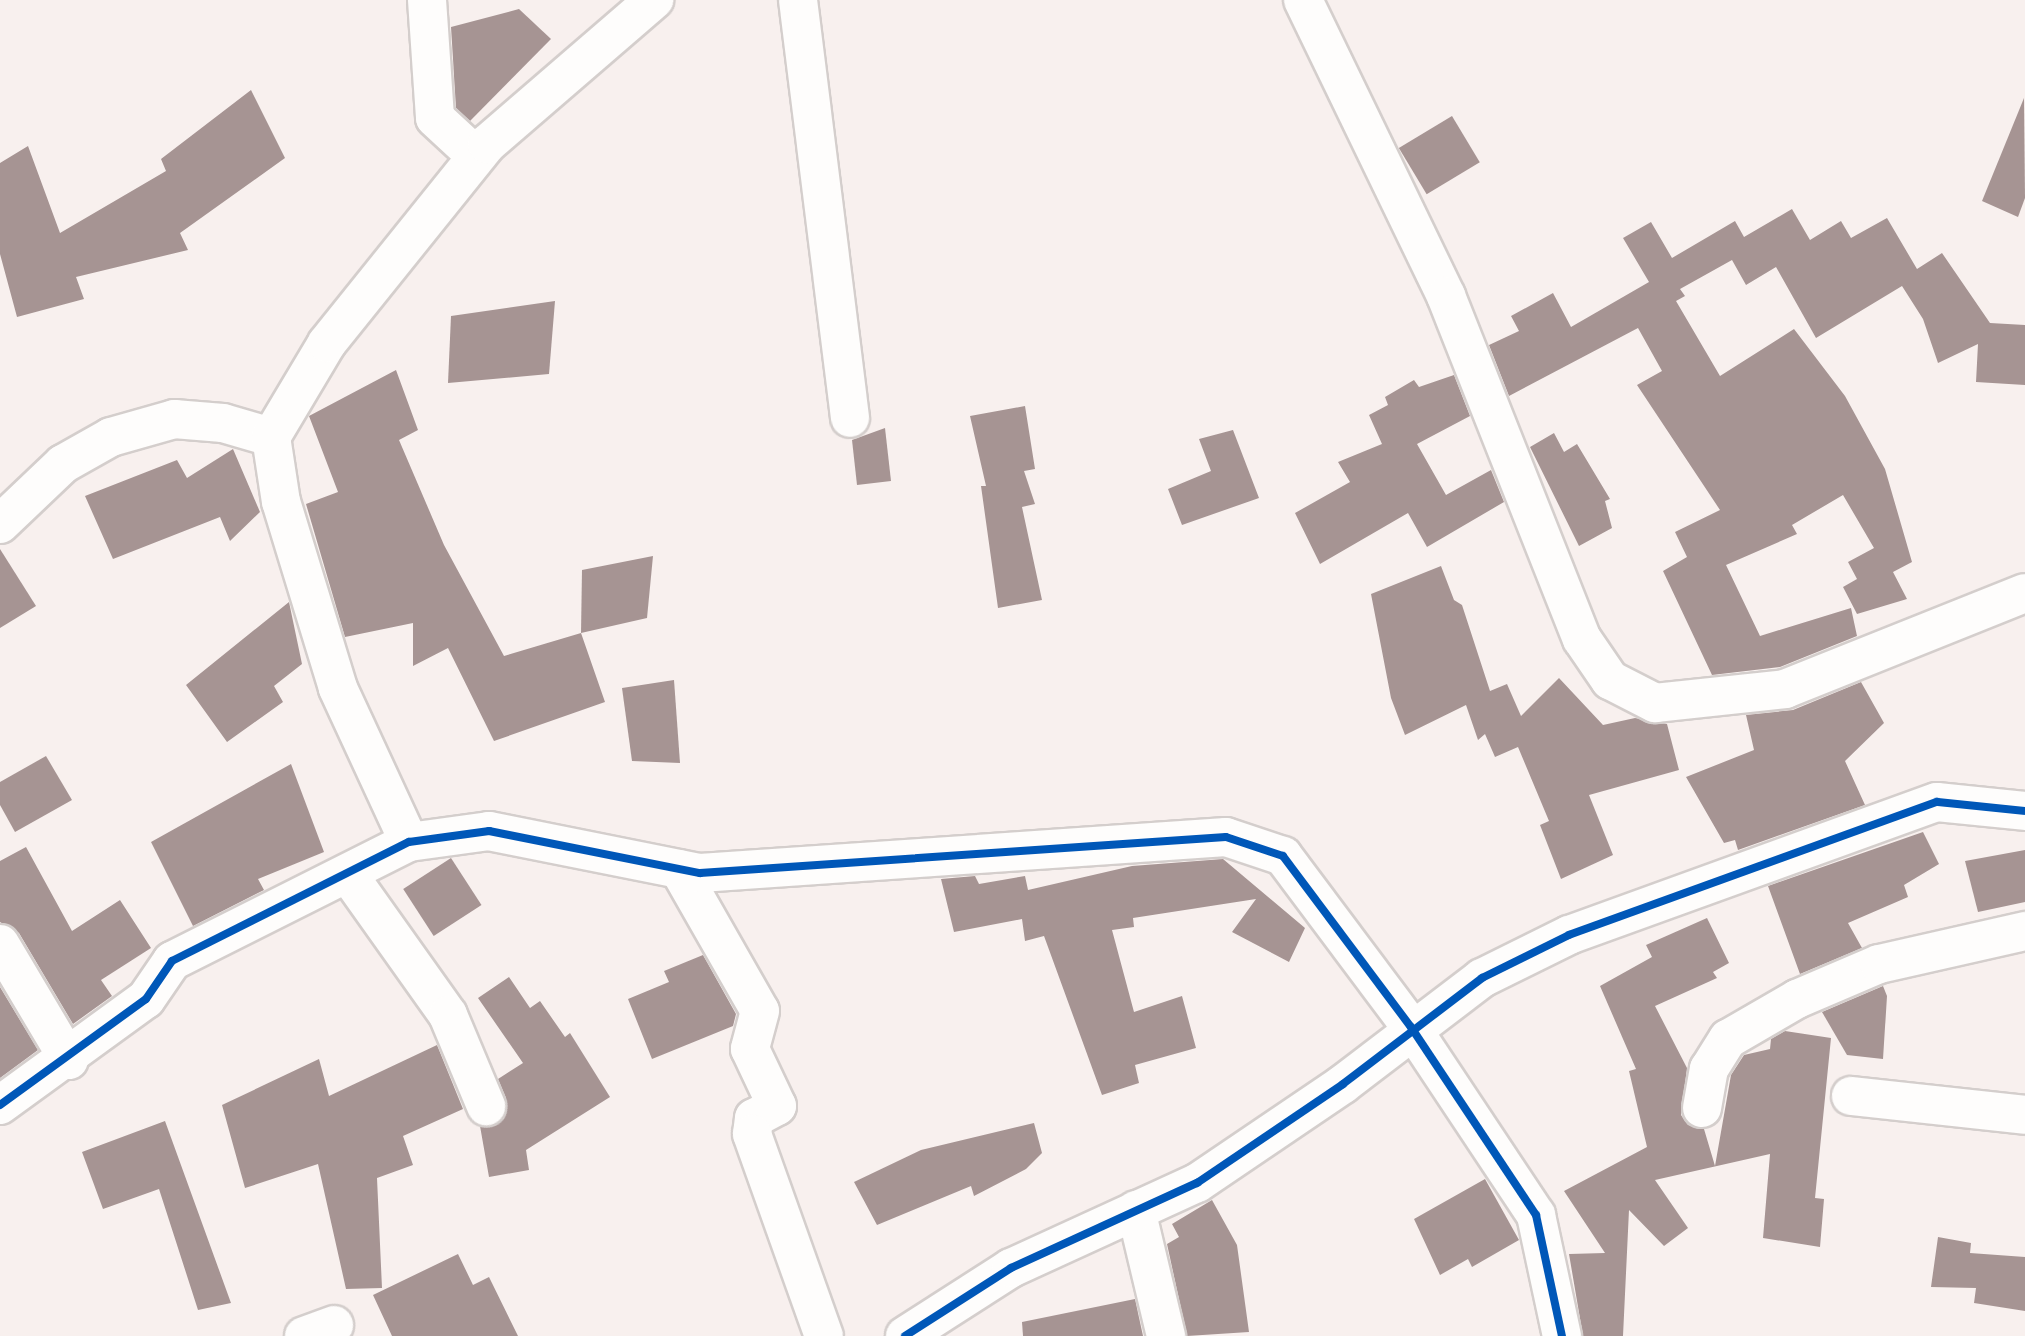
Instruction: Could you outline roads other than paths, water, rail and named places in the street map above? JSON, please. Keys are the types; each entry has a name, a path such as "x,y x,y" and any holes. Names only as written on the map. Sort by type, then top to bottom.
{"street":[{"path":"427,0 435,118 476,156"},
{"path":"409,842 338,688 281,502 271,437 327,343 476,156 654,0"},
{"path":"798,0 850,418"},
{"path":"1303,0 1446,296 1582,639 1610,680 1655,703 1785,689 2025,593"},
{"path":"0,524 63,464 111,437 174,419 223,423 271,437"},
{"path":"905,1336 1011,1268 1197,1183 1343,1084 1411,1027 1482,978 1569,935 1937,802 2025,811"},
{"path":"0,1105 69,1060 146,999 172,961 350,877 409,842 489,831 700,873 1226,837 1283,856 1411,1027 1536,1215 1562,1336"},
{"path":"679,869 760,1011 750,1049 777,1106 754,1118 752,1134 824,1336"},
{"path":"350,877 448,1015 486,1106"},
{"path":"1702,1108 1709,1069 1728,1039 1797,999 1879,964 2025,931"},
{"path":"0,944 69,1060"},
{"path":"1851,1096 2025,1115"},
{"path":"1136,1210 1166,1336"}]}
